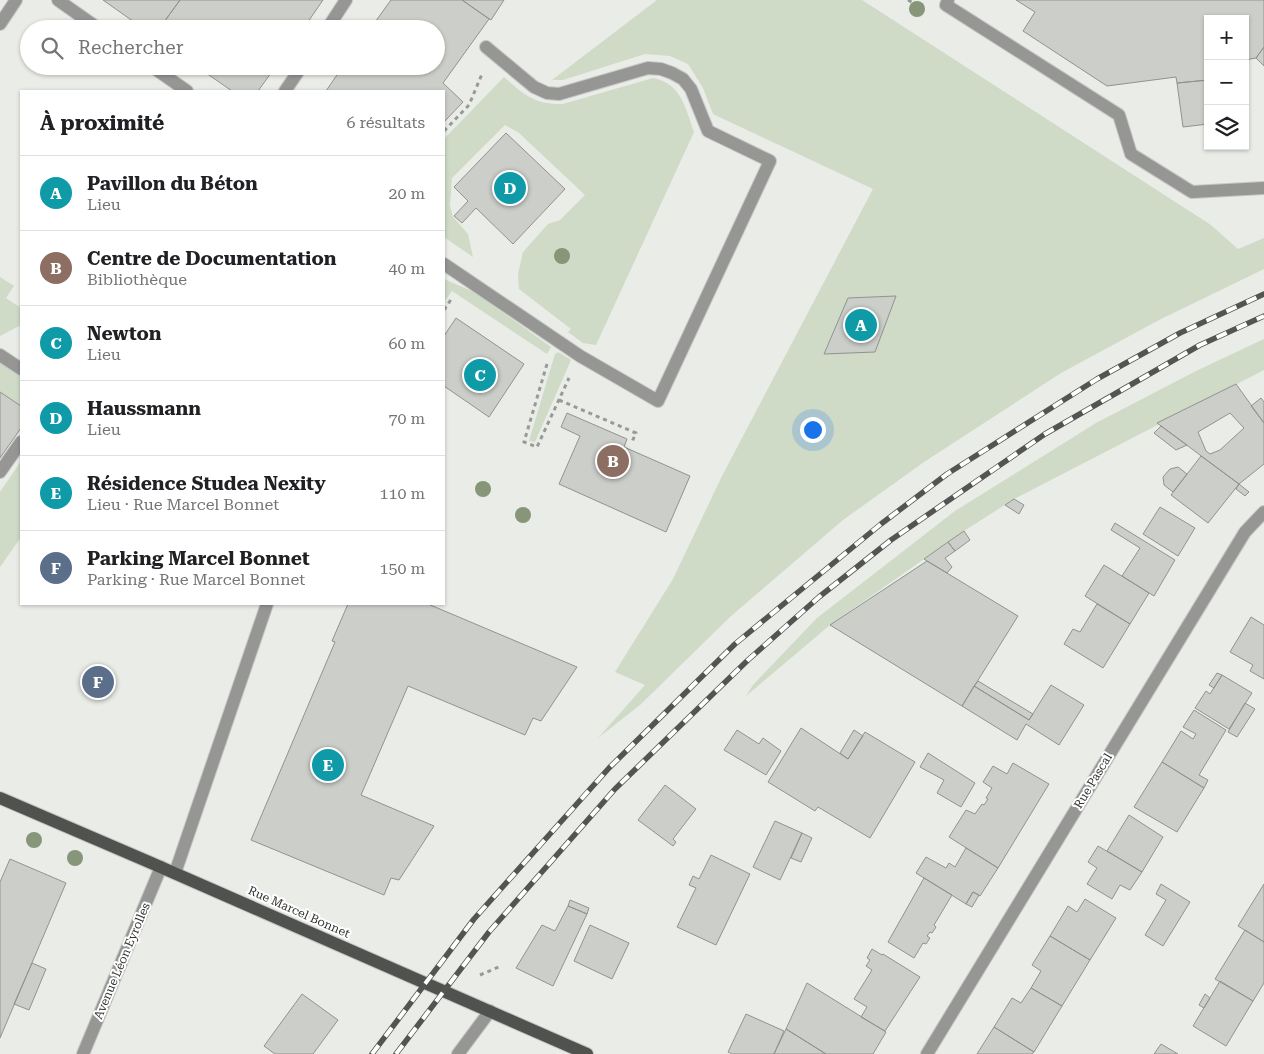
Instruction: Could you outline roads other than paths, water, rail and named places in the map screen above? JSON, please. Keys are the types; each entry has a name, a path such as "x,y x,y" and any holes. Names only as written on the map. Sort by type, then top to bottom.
{"main road":[{"name":"Rue Marcel Bonnet","path":"0,798 587,1054"}],"street":[{"path":"0,24 16,0"},
{"path":"58,0 86,20"},
{"path":"333,20 346,0"},
{"path":"948,0 946,5 1119,115 1131,154 1192,192 1264,188"},
{"path":"445,265 580,356 658,401 770,161 708,131 691,88 683,79 672,73 648,68 559,94 547,94 534,87 486,47"},
{"path":"165,75 186,90"},
{"path":"286,90 296,75"},
{"path":"0,354 20,368"},
{"path":"0,472 20,443"},
{"name":"Rue Pascal","path":"926,1054 1245,532 1264,512"},
{"path":"175,873 267,605"},
{"name":"Avenue Léon Eyrolles","path":"83,1054 161,867"},
{"path":"458,1054 490,1011"}],"railway":[{"path":"372,1054 474,919 609,768 735,644 881,524 947,474 1097,379 1180,333 1264,294"},
{"path":"396,1054 489,932 615,789 748,660 819,597 891,540 1045,434 1200,345 1264,316"}],"place":[{"name":"Haussmann","path":"510,188"},
{"name":"Pavillon du Béton","path":"861,325"},
{"name":"Newton","path":"480,375"},
{"name":"Centre de Documentation","path":"613,461"},
{"name":"Parking Marcel Bonnet","path":"98,682"},
{"name":"Résidence Studea Nexity","path":"328,765"}]}
